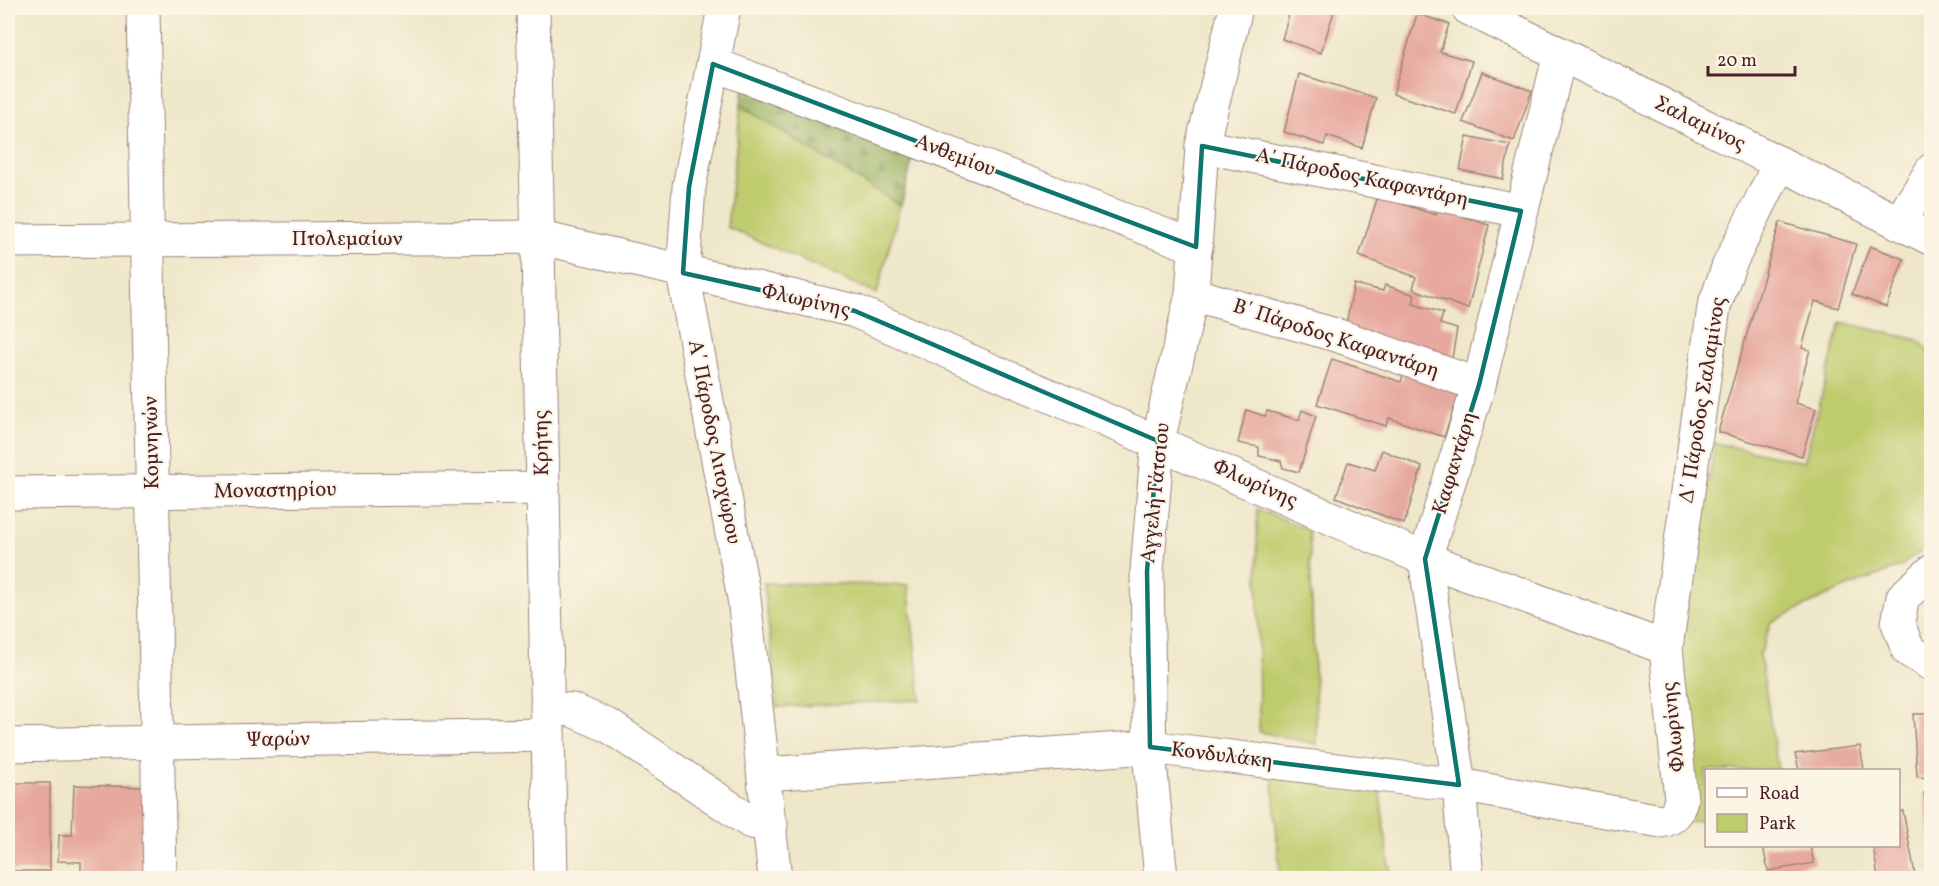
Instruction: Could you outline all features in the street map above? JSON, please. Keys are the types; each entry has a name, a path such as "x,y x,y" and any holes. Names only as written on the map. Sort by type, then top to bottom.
{"street":[{"name":"Κομνηνών","path":"143,8 160,879"},
{"name":"Κρήτης","path":"533,8 551,879"},
{"name":"Α΄ Πάροδος Λιτοχώρου","path":"724,8 689,187 683,273 744,598 771,825 775,879"},
{"name":"Αγγελή Γάτσιου","path":"1161,879 1150,747 1147,571 1158,441 1192,294 1202,146 1236,8"},
{"name":"Σαλαμίνος","path":"1468,8 1932,239"},
{"name":"Καφαντάρη","path":"1467,879 1459,785 1425,559 1479,386 1560,54"},
{"name":"Ανθεμίου","path":"713,64 1196,247"},
{"name":"Α΄ Πάροδος Καφαντάρη","path":"1202,146 1521,211"},
{"name":"Δ΄ Πάροδος Σαλαμίνος","path":"1666,648 1714,307 1729,265 1780,163"},
{"path":"1899,223 1932,170"},
{"name":"Πτολεμαίων","path":"8,241 537,237 683,273"},
{"name":"Φλωρίνης","path":"683,273 855,311 1425,559 1666,648 1681,799 1675,816"},
{"name":"Β΄ Πάροδος Καφαντάρη","path":"1192,294 1339,336 1479,386"},
{"name":"Μοναστηρίου","path":"8,493 543,488"},
{"path":"1932,571 1903,597 1898,623 1908,650 1932,665"},
{"name":"Ψαρών","path":"8,745 159,742 548,722 573,710 609,726 751,822 771,825"},
{"name":"Κονδυλάκη","path":"765,774 1150,747 1459,785 1661,821 1675,816"}],"highlighted area":[{"path":"713,64 1196,247 1202,146 1521,211 1479,385 1425,559 1459,785 1150,747 1147,571 1158,441 855,311 683,273 689,187"}],"green space":[{"path":"743,87 914,153 877,294 727,227"},
{"path":"743,87 914,153 901,206 741,106"},
{"path":"1841,322 1918,340 1931,353 1931,543 1900,567 1844,588 1771,622 1760,655 1778,769 1705,769 1705,819 1686,823 1675,680 1715,443 1804,462"},
{"path":"1257,509 1309,530 1317,744 1259,732"},
{"path":"764,583 908,585 921,700 777,707"},
{"path":"1272,771 1379,785 1391,878 1280,878"}],"building":[{"path":"1291,8 1335,8 1321,53 1282,39"},
{"path":"1417,14 1449,24 1440,52 1472,61 1456,114 1393,94"},
{"path":"1482,72 1532,91 1514,141 1463,122"},
{"path":"1299,74 1376,98 1362,148 1327,136 1324,145 1284,132"},
{"path":"1467,136 1510,145 1503,179 1460,170"},
{"path":"1378,196 1436,215 1437,208 1489,225 1468,309 1413,289 1416,277 1359,256"},
{"path":"1780,222 1856,244 1838,308 1815,301 1802,348 1810,350 1795,403 1816,409 1802,456 1718,432"},
{"path":"1870,246 1904,259 1886,307 1852,294"},
{"path":"1354,284 1383,291 1385,285 1415,295 1413,304 1443,313 1440,324 1457,329 1452,358 1345,329"},
{"path":"1332,359 1401,382 1404,372 1460,390 1444,437 1389,418 1386,426 1317,404"},
{"path":"1246,410 1265,416 1267,411 1299,420 1302,410 1316,416 1299,472 1283,468 1281,461 1259,456 1259,447 1238,443"},
{"path":"1382,450 1422,467 1404,524 1336,497 1348,462 1375,470"},
{"path":"1913,714 1932,714 1932,778 1917,777"},
{"path":"1860,746 1864,769 1799,769 1795,754"},
{"path":"8,778 10,783 50,783 50,871 8,871"},
{"path":"74,785 146,787 144,878 81,877 81,862 58,861 59,835 72,835"},
{"path":"1924,793 1932,793 1932,835 1930,835"},
{"path":"1903,811 1915,874 1878,877 1873,847 1900,847 1900,812"},
{"path":"1763,847 1810,847 1814,863 1768,871"}]}
